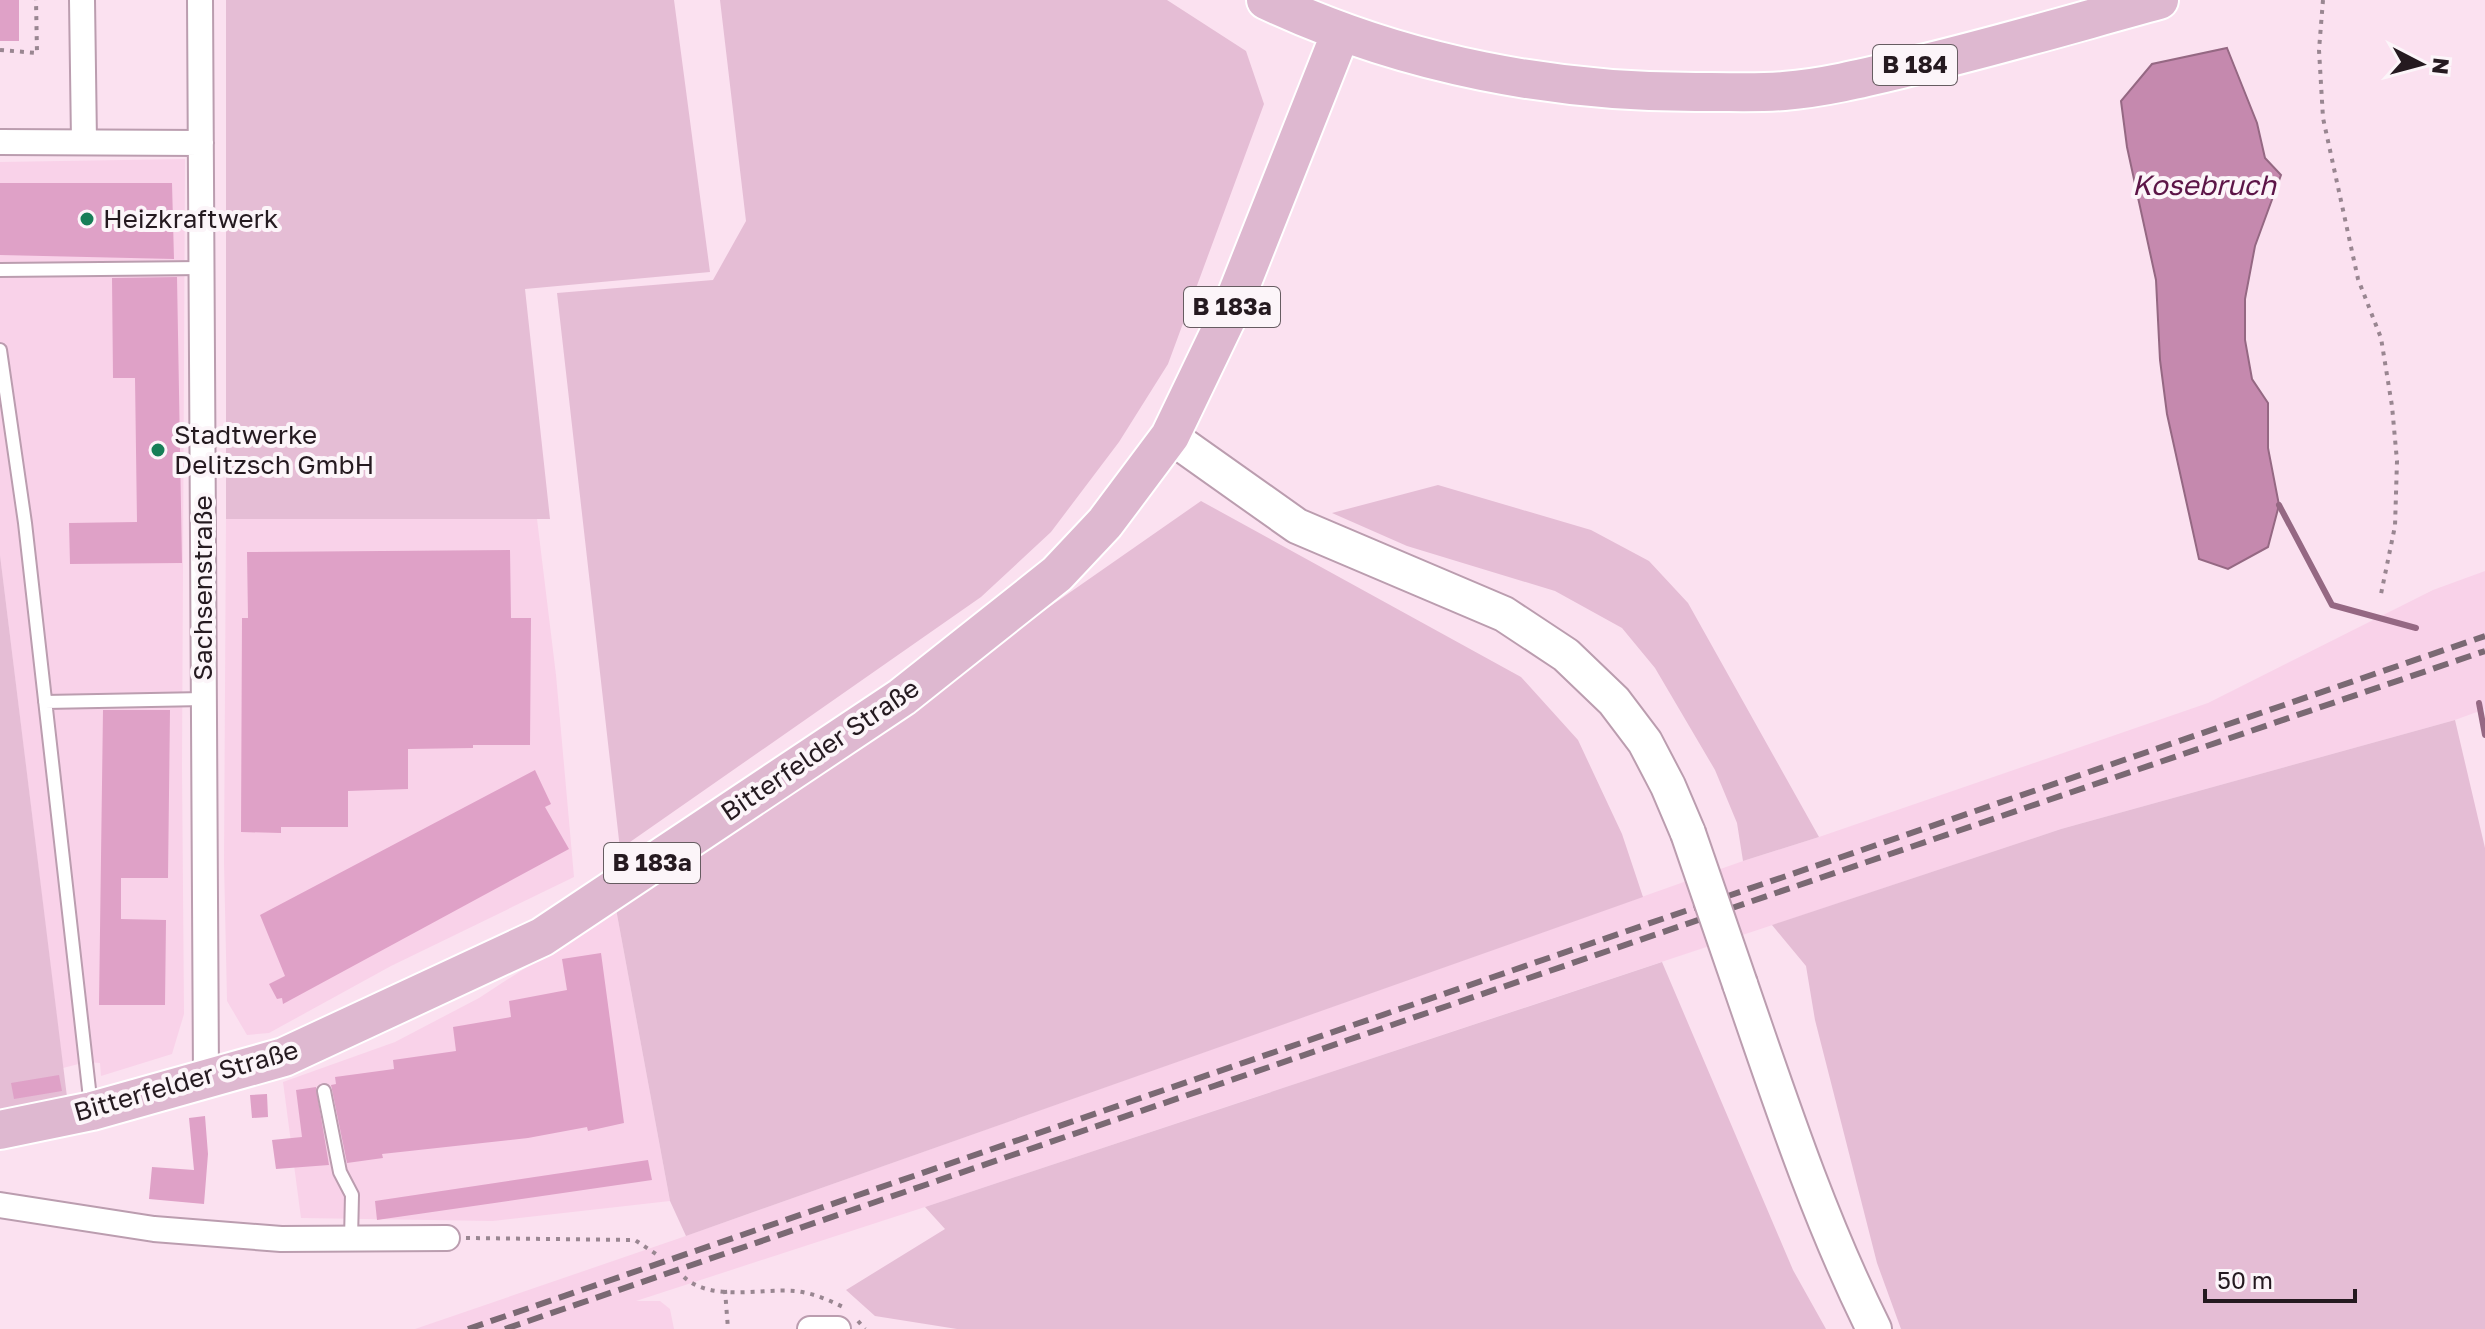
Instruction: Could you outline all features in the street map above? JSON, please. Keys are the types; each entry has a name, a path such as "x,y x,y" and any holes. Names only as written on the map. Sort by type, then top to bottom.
{"main road":[{"path":"1266,0 1341,32"},
{"name":"B 184","path":"1341,32 1443,62 1577,87 1666,93 1783,91 1864,78 2159,0"},
{"name":"Bitterfelder Straße","path":"0,1130 92,1111 284,1057 542,937 889,706 1057,574 1105,523 1170,436 1232,307 1341,32"},
{"path":"1170,436 1297,526 1504,614 1566,655 1614,701 1645,742 1688,833 1780,1101 1853,1286 1874,1329"}],"street":[{"path":"82,0 84,141"},
{"name":"Sachsenstraße","path":"200,0 206,1079"},
{"path":"0,142 201,143"},
{"path":"0,1205 154,1229 281,1239 447,1238"},
{"path":"810,1329 846,1318"}],"lane":[{"path":"0,270 202,268"},
{"path":"0,350 25,523 92,1111"},
{"path":"45,702 204,699"},
{"path":"324,1091 340,1172 352,1195 351,1239"}],"path":[{"path":"0,50 37,53 36,0"},
{"path":"2323,0 2319,50 2323,118 2358,279 2381,338 2396,447 2395,526 2381,594"},
{"path":"447,1238 635,1240 656,1254"},
{"path":"684,1277 708,1290 796,1291 823,1297 846,1318 865,1329"},
{"path":"725,1290 728,1329"}],"shaded area":[{"path":"226,0 674,0 710,272 525,289 550,519 226,519"},
{"path":"720,0 1167,0 1246,51 1264,104 1168,364 1119,442 1051,532 981,597 620,849 557,293 713,280 746,221"},
{"path":"185,159 184,1014 172,1054 101,1076 100,1063 86,1062 63,1068 0,555 0,162"},
{"path":"1438,485 1591,530 1649,561 1688,603 1819,837 1743,861 1737,823 1715,770 1655,668 1622,628 1555,591 1407,546 1332,513"},
{"path":"1201,501 1521,677 1578,740 1622,834 1643,897 686,1236 670,1201 616,909"},
{"path":"226,519 537,519 556,675 574,877 391,966 269,1033 247,1035 227,1001 224,863"},
{"path":"0,555 67,1097 0,1112"},
{"path":"2485,571 2485,709 2455,720 2061,829 636,1301 660,1301 670,1309 674,1329 415,1329 1743,861 2208,703 2433,590"},
{"path":"2455,720 2485,848 2485,1329 1901,1329 1877,1263 1815,1020 1806,966 1772,925 2061,829"},
{"path":"616,909 670,1201 493,1221 301,1218 283,1082 395,1042 479,998"},
{"path":"1662,962 1793,1270 1826,1329 957,1329 875,1316 846,1290 945,1229 925,1207"}],"water":[{"name":"Kosebruch","path":"2227,48 2257,123 2265,158 2281,175 2255,246 2245,299 2245,340 2252,379 2268,403 2268,448 2279,505 2268,547 2228,569 2199,559 2167,414 2160,360 2156,280 2127,147 2121,101 2152,64"}],"building":[{"path":"0,0 19,0 19,41 0,41"},
{"name":"Heizkraftwerk","path":"0,183 172,183 174,259 0,255"},
{"name":"Stadtwerke Delitzsch GmbH","path":"177,277 182,563 70,564 69,523 137,522 135,378 113,378 112,278"},
{"path":"510,550 511,618 531,618 530,745 408,749 408,789 348,791 348,827 281,827 281,833 241,832 242,618 248,618 247,552"},
{"path":"103,710 170,710 168,878 121,878 121,919 166,920 165,1005 99,1005"},
{"path":"535,770 551,804 545,807 569,849 283,1004 282,998 277,999 269,984 285,976 260,915"},
{"path":"601,953 624,1123 588,1131 587,1127 528,1138 382,1154 383,1158 347,1163 331,1085 336,1084 335,1077 394,1069 393,1060 456,1051 453,1027 511,1017 509,1001 567,990 562,959"},
{"path":"59,1075 62,1091 14,1099 11,1083"},
{"path":"316,1087 329,1165 276,1169 272,1140 302,1137 296,1090"},
{"path":"267,1094 268,1117 252,1118 250,1095"},
{"path":"205,1116 208,1154 204,1204 149,1199 152,1167 194,1170 189,1118"},
{"path":"648,1160 652,1180 377,1220 375,1201"}],"waterway":[{"path":"2279,505 2332,605 2416,628"},
{"path":"2479,703 2485,735"}],"railway":[{"path":"1725,897 2485,636"},
{"path":"1729,909 2485,651"},
{"path":"468,1329 1697,907"},
{"path":"505,1329 1701,919"}],"place":[{"name":"Heizkraftwerk","path":"87,219"},
{"name":"Stadtwerke Delitzsch GmbH","path":"158,450"}]}
